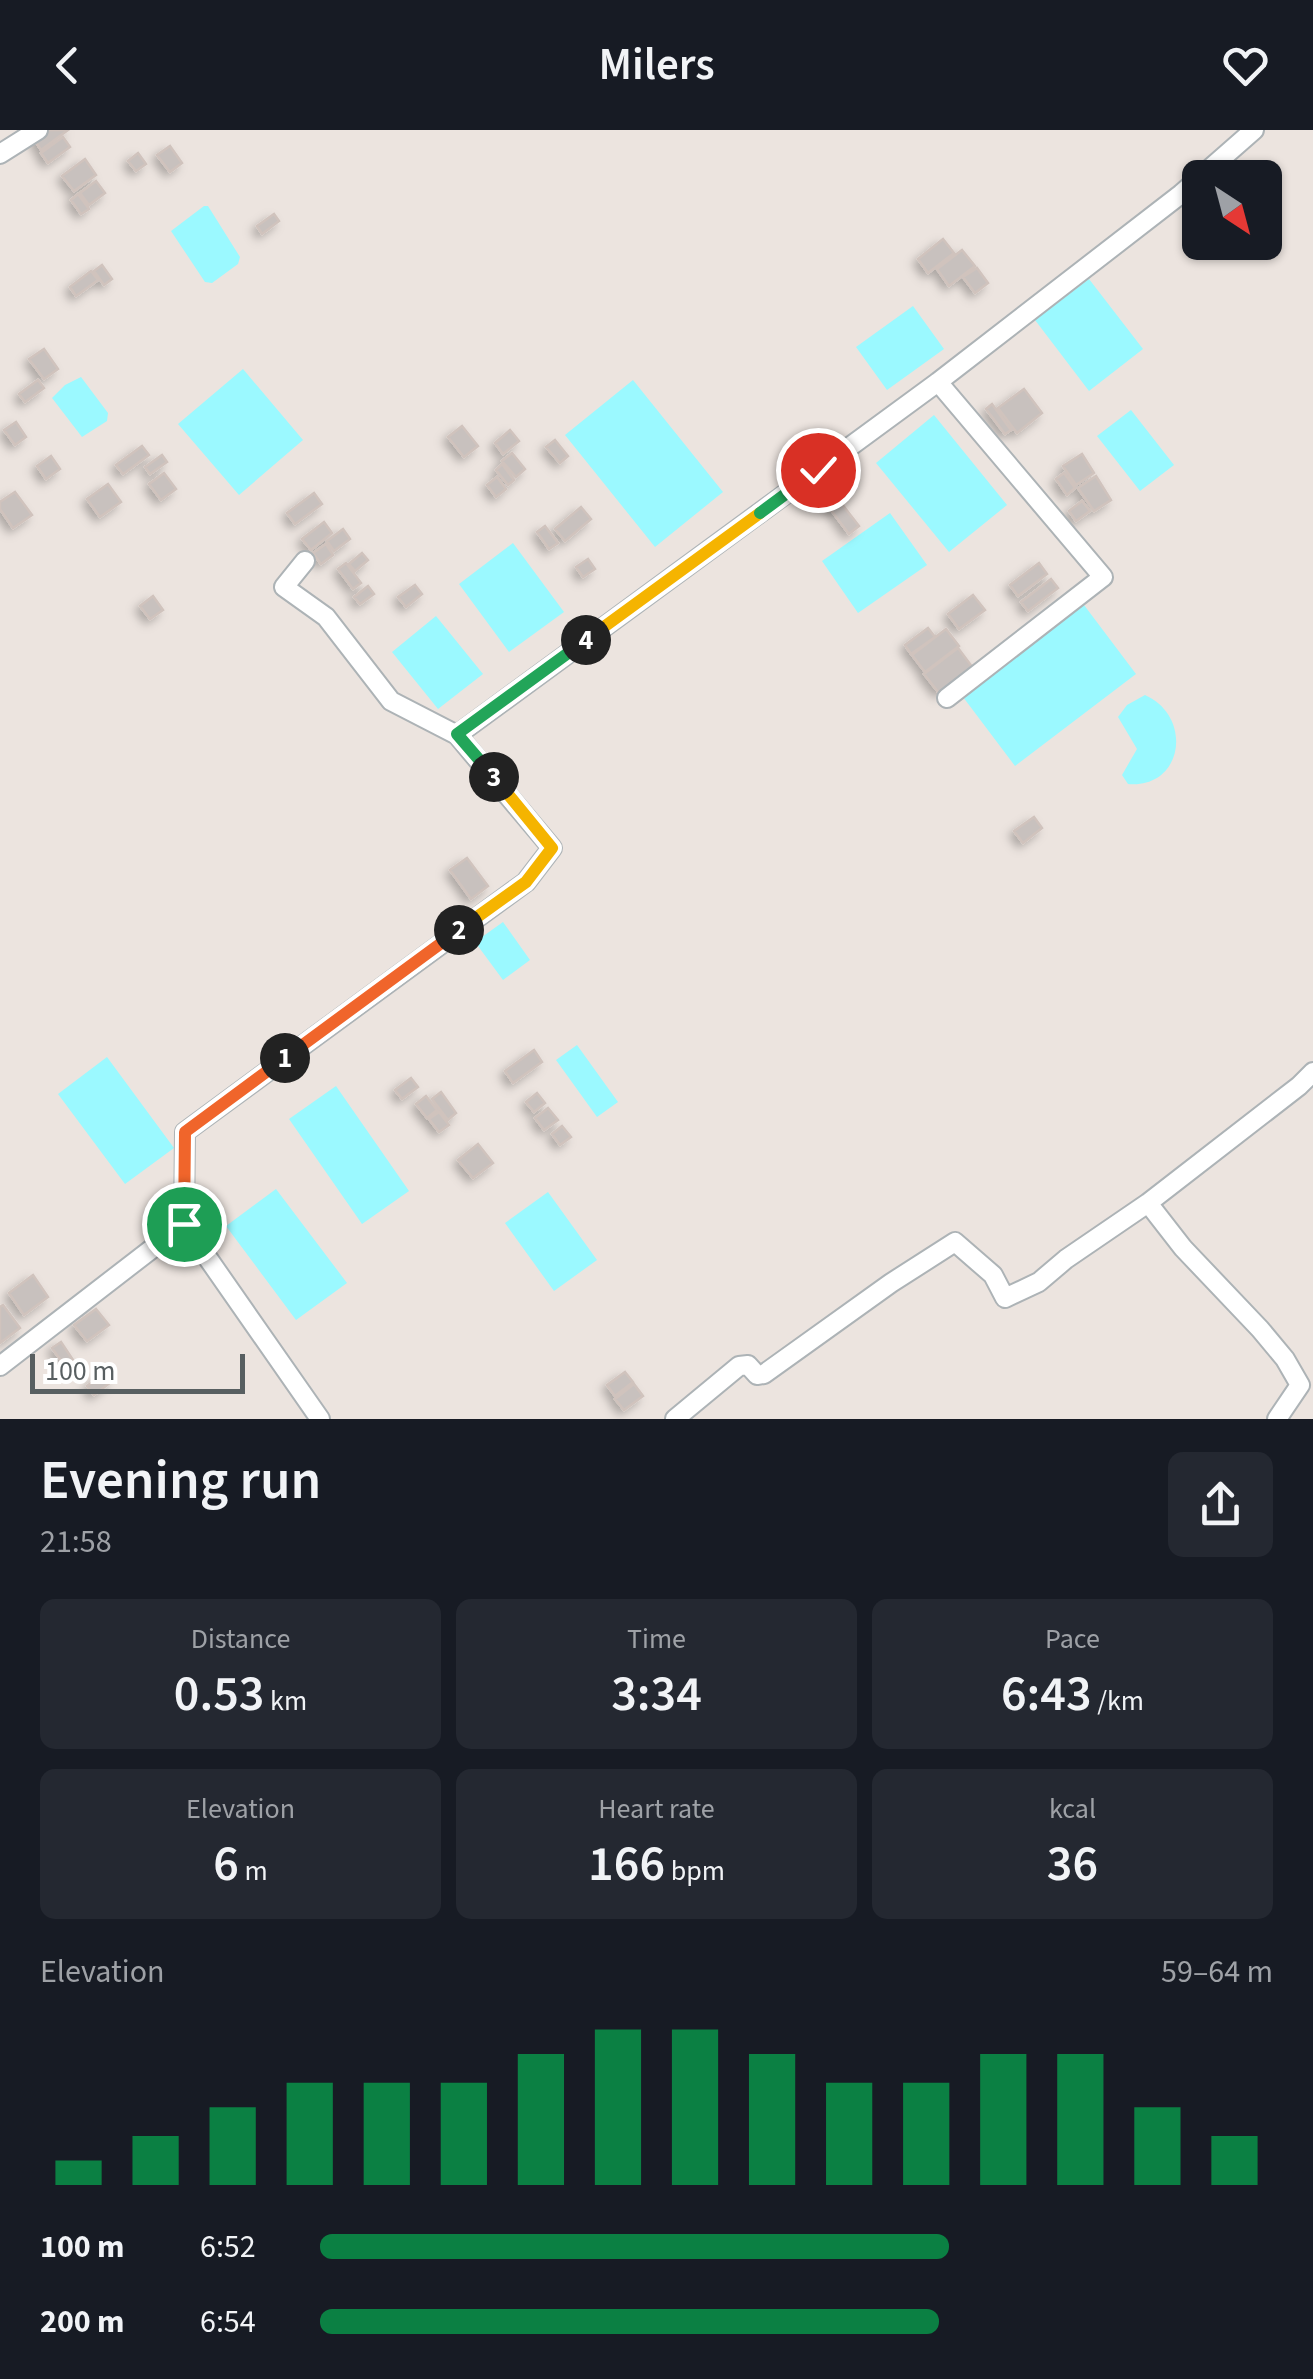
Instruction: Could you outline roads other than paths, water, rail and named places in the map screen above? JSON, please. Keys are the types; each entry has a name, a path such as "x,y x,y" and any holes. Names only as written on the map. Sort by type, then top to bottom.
{"street":[{"path":"0,154 38,130"},
{"path":"457,734 938,382 1180,194 1254,130"},
{"path":"938,382 1103,577 947,698"},
{"path":"305,561 284,587 326,617 391,701 457,734 552,848 526,882 185,1132 184,1224 320,1419"},
{"path":"675,1419 738,1366 748,1365 757,1375 764,1374 891,1283 956,1242 993,1275 1005,1298 1039,1282 1066,1258 1148,1203 1313,1072"},
{"path":"1148,1203 1183,1248 1285,1359 1300,1385 1277,1419"},
{"path":"0,1366 184,1224"}],"water":[{"path":"208,206 240,257 238,264 212,283 205,282 171,231"},
{"path":"1089,279 1143,349 1089,391 1035,320"},
{"path":"913,306 944,349 887,390 856,347"},
{"path":"243,369 303,440 239,495 178,424"},
{"path":"81,377 108,413 107,421 82,437 52,398"},
{"path":"633,380 723,492 655,547 565,435"},
{"path":"1131,410 1174,465 1140,491 1097,436"},
{"path":"934,415 1007,505 949,552 876,463"},
{"path":"890,513 927,565 858,613 822,561"},
{"path":"513,543 564,612 509,652 459,584"},
{"path":"1084,605 1136,674 1015,766 963,697"},
{"path":"436,616 483,674 438,709 392,652"},
{"path":"1145,695 1161,705 1171,719 1176,750 1161,775 1147,783 1128,784 1122,775 1137,749 1118,717 1127,705"},
{"path":"503,922 530,960 503,980 475,942"},
{"path":"577,1045 618,1102 597,1117 556,1060"},
{"path":"107,1057 174,1148 125,1184 58,1094"},
{"path":"336,1086 409,1191 362,1224 289,1119"},
{"path":"276,1189 347,1283 296,1320 226,1226"},
{"path":"548,1192 597,1260 554,1291 505,1223"}]}
